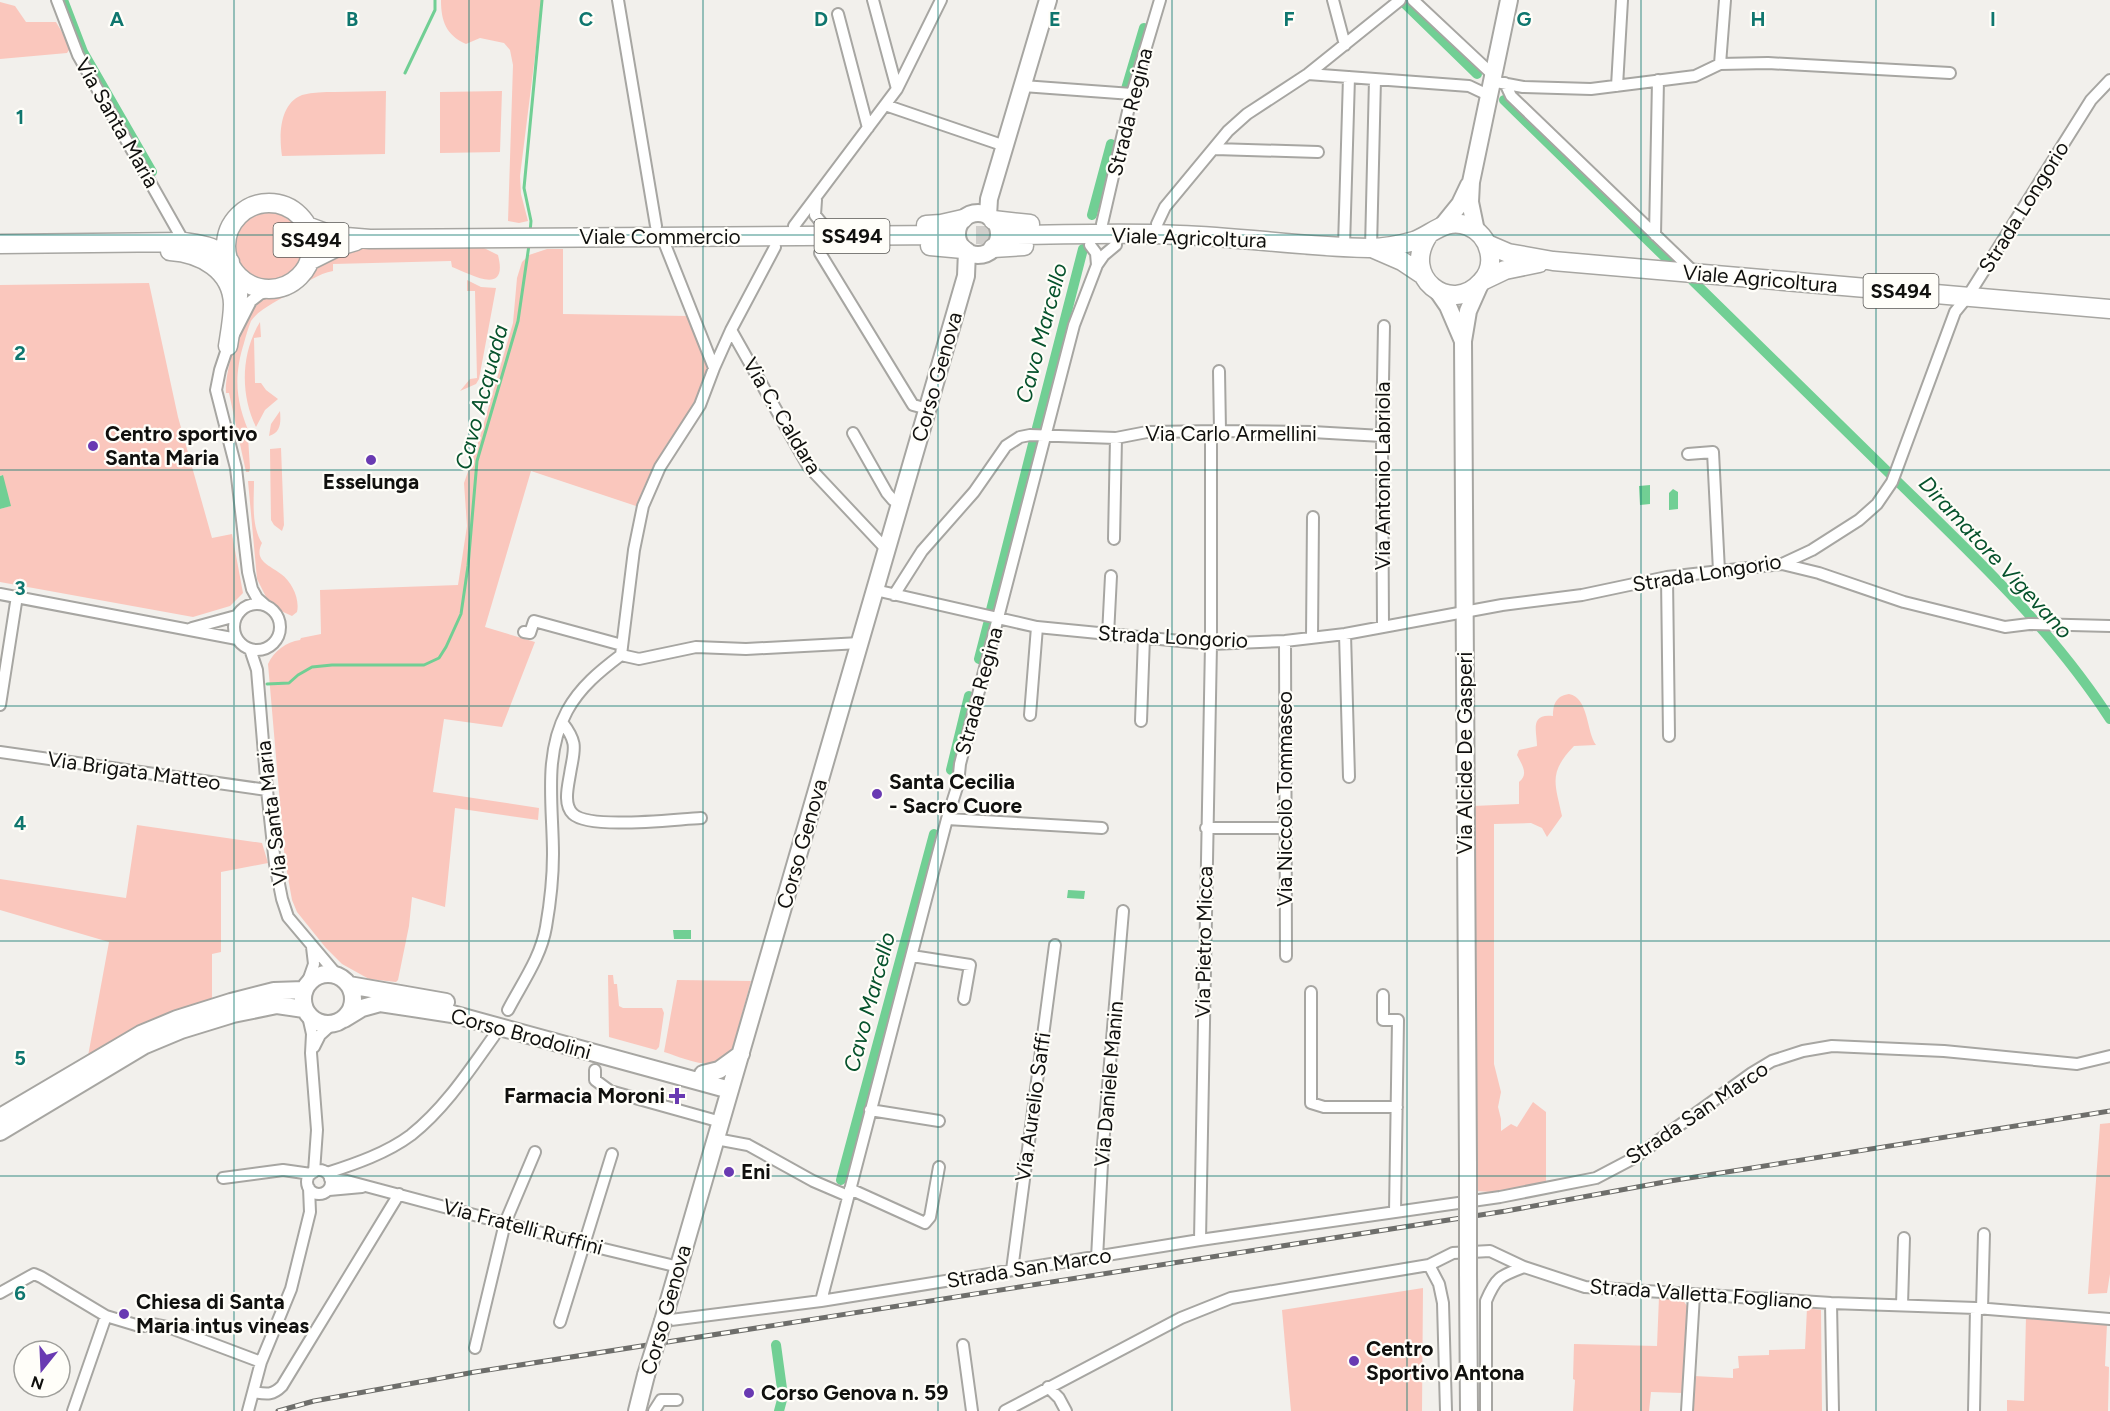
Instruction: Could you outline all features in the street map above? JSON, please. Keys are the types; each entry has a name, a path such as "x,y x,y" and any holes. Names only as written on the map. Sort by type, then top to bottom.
{"main road":[{"name":"Corso Genova","path":"982,247 957,238 957,231 982,214 1005,146 1048,0"},
{"path":"1482,282 1490,262 1470,202 1471,182 1494,83 1509,0"},
{"path":"1423,275 1419,265 1422,243 1460,204 1471,182"},
{"name":"Viale Commercio","path":"184,242 208,237 252,207 276,204 297,213 307,226 334,236 370,239"},
{"path":"659,232 794,226 931,225 982,214 1022,224 1156,224 1173,226 1208,237"},
{"name":"Corso Genova","path":"637,1411 966,276 982,247 998,234 982,214"},
{"path":"234,221 226,241 234,268"},
{"name":"Viale Agricoltura","path":"982,247 1159,234 1371,248 1403,244 1436,229 1460,224 1508,253 1553,261 2110,309"},
{"name":"SS494","path":"307,226 312,243 309,261"},
{"name":"Viale Commercio","path":"0,244 184,242 210,246 222,253 246,282 268,289 294,281 309,261 339,246 370,239 659,232 949,235"},
{"path":"659,232 717,247 1173,244 1208,237"},
{"path":"79,243 178,251 218,267 229,283 233,303 230,342"},
{"name":"Viale Agricoltura","path":"1371,248 1402,261 1423,275 1437,290 1455,295 1473,290 1482,282 1505,270 1553,261"},
{"name":"Via Alcide De Gasperi","path":"1469,1411 1463,341 1468,311 1482,282"},
{"name":"Via Alcide De Gasperi","path":"1437,290 1448,306 1463,341"},
{"name":"Corso Brodolini","path":"0,1117 141,1034 177,1019 231,1002 274,991 305,987 320,974 454,1003 701,1079"},
{"path":"0,1132 146,1045 181,1030 233,1014 277,1005 306,1012 319,1023 338,1022 351,1009 353,997 343,980"},
{"path":"305,987 302,999 306,1012"},
{"name":"Corso Brodolini","path":"338,1022 374,1003 423,1009 452,1014 731,1087"},
{"path":"722,1118 713,1095 701,1079 719,1070 741,1054"}],"street":[{"name":"Via Santa Maria","path":"57,0 78,55 184,242"},
{"path":"618,0 659,232 714,368"},
{"path":"873,0 897,89"},
{"path":"794,226 897,89 941,0"},
{"name":"Strada Regina","path":"1102,224 1132,94 1160,0"},
{"path":"1333,0 1345,45"},
{"path":"1413,0 1494,83 1511,96 1693,273"},
{"path":"1617,86 1622,0"},
{"path":"1720,64 1725,0"},
{"path":"1156,224 1165,207 1228,131 1247,114 1308,74 1398,2"},
{"path":"838,14 868,128"},
{"path":"1308,74 1469,86 1494,83 1523,87 1591,89 1695,76 1720,64 1768,63 1950,73"},
{"path":"1344,246 1349,77"},
{"path":"1371,248 1375,79"},
{"path":"1655,235 1658,80"},
{"name":"Strada Longorio","path":"876,591 1037,627 1211,644 1285,641 1345,634 1502,605 1582,595 1667,577 1782,564 1821,544 1858,520 1877,504 1892,482 1955,312 1968,296 2091,100 2110,80"},
{"path":"1023,86 1132,94"},
{"path":"885,105 1005,146"},
{"path":"1215,149 1318,152"},
{"path":"816,197 815,215 824,226"},
{"path":"1090,245 1096,254 1096,265"},
{"name":"Strada Regina","path":"821,1301 958,784 960,764 1074,325 1096,265 1116,245"},
{"path":"508,1010 542,946 547,927 553,856 552,753 562,722 568,710 593,677 621,650 634,550 643,506 660,467 700,405 731,330 775,247"},
{"path":"820,253 913,405 928,409"},
{"name":"Via Santa Maria","path":"234,268 243,288 243,298 216,390 236,468 252,589 257,598 273,610 279,618 280,627 279,636 275,642 262,650 257,670"},
{"name":"Via Santa Maria","path":"230,342 251,301 260,294 279,287"},
{"name":"Via Antonio Labriola","path":"1383,626 1384,326"},
{"name":"Via C. Caldara","path":"731,330 808,466 887,550"},
{"path":"1220,371 1220,431"},
{"name":"Via Carlo Armellini","path":"894,595 922,551 974,492 1006,447 1024,436 1116,438 1147,432 1220,431 1312,432 1382,436"},
{"path":"852,433 886,493 893,500 901,503"},
{"path":"1114,539 1116,438"},
{"name":"Via Pietro Micca","path":"1200,1240 1211,644 1211,439"},
{"path":"1688,454 1713,452 1719,571"},
{"path":"1312,638 1313,516"},
{"path":"1782,564 1819,573 1904,602 2005,627 2029,624 2110,626"},
{"name":"Via Santa Maria","path":"237,639 233,624 244,600 248,572"},
{"path":"1108,635 1111,576"},
{"path":"1667,577 1669,736"},
{"path":"0,594 237,639 242,646 262,650"},
{"path":"0,705 17,596"},
{"path":"186,629 237,614 251,604 265,605"},
{"path":"524,632 530,633 534,621 639,658 696,646 746,649 860,643"},
{"path":"1030,715 1037,627"},
{"path":"1345,634 1349,777"},
{"path":"1141,721 1144,637"},
{"name":"Via Niccolò Tommaseo","path":"1285,641 1286,956"},
{"name":"Via Santa Maria","path":"250,649 257,670 267,790 282,899 288,917 343,980"},
{"path":"562,722 570,732 575,746 567,794 568,805 573,815 589,821 612,823 701,818"},
{"name":"Via Brigata Matteo","path":"0,752 267,790"},
{"path":"947,819 1102,828"},
{"path":"1206,828 1285,828"},
{"name":"Via Daniele Manin","path":"1097,1257 1103,1145 1123,911"},
{"name":"Via Aurelio Saffi","path":"1012,1270 1055,945"},
{"path":"305,987 314,964 312,947"},
{"path":"912,956 970,965 964,999"},
{"path":"1311,992 1311,1103 1324,1107 1396,1107"},
{"path":"1383,995 1383,1020 1398,1020 1395,1212"},
{"path":"249,1411 261,1362 291,1289 320,1180 311,1053 312,1034 306,1012"},
{"path":"311,1053 320,1035 338,1022"},
{"path":"310,1212 320,1180 410,1135 438,1110 494,1036"},
{"name":"Strada San Marco","path":"663,1321 821,1301 1200,1240 1500,1197 1596,1178 1634,1158 1752,1073 1772,1061 1803,1051 1832,1046 1880,1047 2077,1064 2110,1056"},
{"path":"595,1070 595,1080 610,1091 722,1118"},
{"path":"870,1110 939,1121"},
{"path":"716,1139 748,1145 813,1181 849,1192 925,1223 930,1218 939,1167"},
{"path":"476,1348 505,1223 535,1152"},
{"path":"560,1322 612,1154"},
{"path":"359,1161 357,1170 359,1176 368,1186"},
{"name":"Via Fratelli Ruffini","path":"223,1178 283,1170 320,1180 347,1180 583,1244 679,1267"},
{"path":"253,1392 264,1394 275,1392 282,1386 399,1194"},
{"path":"1974,1411 1984,1234"},
{"path":"1902,1305 1904,1238"},
{"name":"Strada Valletta Fogliano","path":"1005,1411 1181,1318 1231,1298 1429,1264 1453,1253 1490,1251 1524,1267 1585,1287 1831,1303 1979,1308 2110,1319"},
{"path":"1429,1264 1439,1284 1443,1303 1446,1411"},
{"path":"1486,1411 1486,1301 1501,1276 1524,1267"},
{"path":"0,1293 33,1274 106,1316 136,1325 153,1324 168,1327 261,1362"},
{"path":"1687,1411 1694,1295"},
{"path":"1831,1303 1833,1411"},
{"path":"73,1411 106,1316"},
{"path":"963,1345 972,1411"},
{"path":"1048,1387 1059,1398 1066,1411"},
{"name":"Corso Genova","path":"654,1411 661,1400 677,1400"}],"shaded area":[{"path":"441,0 542,0 520,176 521,194 528,221 519,223 508,221 513,65 510,50 504,43 480,38 466,44 459,40 449,32 446,26"},
{"path":"0,2 15,6 26,22 56,22 69,44 67,53 0,59"},
{"path":"386,91 385,154 282,156 282,121 294,99 314,93"},
{"path":"502,91 500,152 440,153 440,92"},
{"path":"270,212 283,215 294,222 301,233 304,246 301,259 294,270 283,277 270,280 257,277 246,270 239,259 236,246 239,233 246,222 257,215"},
{"path":"359,248 484,248 498,255 500,268 498,276 486,279 452,267 451,261 333,264 333,271 312,279 255,316 250,324 237,379 239,402 251,437 248,437 250,468 249,472 246,472 229,393 226,393 228,370 242,326 256,303 263,297 293,286 327,258"},
{"path":"547,249 563,249 563,314 688,316 704,356 707,368 706,380 698,402 658,458 636,506 531,471 485,627 535,642 502,727 444,719 433,792 539,808 538,820 455,808 445,907 412,897 409,926 398,980 396,982 369,979 342,964 326,948 297,912 292,900 285,861 268,664 277,651 285,645 301,638 321,634 320,590 458,585 467,526 464,483 513,323 517,278 522,262 529,255"},
{"path":"467,280 481,287 496,288 479,379 476,384 460,391 470,379 477,378 475,291 467,291"},
{"name":"Centro sportivo Santa Maria","path":"149,283 178,417 212,538 232,534 243,593 230,606 193,617 0,582 0,509 10,506 2,475 0,476 0,285"},
{"path":"260,322 261,337 254,338 255,383 261,383 278,399 265,410 256,427 247,401 245,374 249,347"},
{"path":"280,411 278,430 269,436 271,424"},
{"path":"281,448 284,525 282,531 271,520 270,449"},
{"path":"3,475 11,506 0,509 0,476"},
{"path":"248,481 254,481 255,521 262,543 261,558 285,577 292,586 298,607 297,612 292,616 281,611 267,599 257,579"},
{"path":"1650,485 1650,504 1640,505 1639,486"},
{"path":"1673,489 1678,492 1678,509 1669,510 1669,493"},
{"path":"1569,694 1575,697 1584,708 1596,745 1574,746 1560,764 1556,786 1562,816 1547,837 1542,828 1531,823 1494,824 1494,1064 1501,1092 1498,1107 1501,1131 1511,1124 1517,1127 1533,1102 1546,1112 1546,1184 1492,1192 1475,1191 1473,806 1519,804 1519,782 1524,773 1517,755 1519,750 1537,746 1537,720 1540,717 1553,716 1556,701"},
{"path":"137,825 262,843 268,863 221,872 221,952 212,954 212,1000 147,1022 88,1056 109,942 0,910 0,879 126,898"},
{"path":"1068,890 1085,891 1084,899 1067,898"},
{"path":"673,930 691,930 691,939 674,939"},
{"path":"608,975 613,975 614,984 617,984 619,1006 623,1008 662,1008 664,1013 659,1047 656,1050 609,1037"},
{"path":"677,980 751,981 731,1054 724,1060 717,1063 699,1063 664,1052"},
{"path":"2110,1123 2110,1274 2107,1293 2088,1294 2100,1124"},
{"name":"Centro Sportivo Antona","path":"1423,1288 1422,1411 1291,1411 1282,1310"},
{"path":"1659,1297 1682,1299 1687,1306 1683,1393 1651,1392 1649,1411 1573,1411 1574,1344 1657,1346"},
{"path":"1807,1308 1821,1310 1822,1411 1693,1411 1694,1376 1733,1378 1733,1369 1739,1368 1738,1356 1769,1355 1769,1350 1805,1349"},
{"path":"2026,1316 2107,1324 2105,1366 2109,1367 2108,1411 2007,1411 2007,1400 2024,1401"}],"waterway":[{"path":"63,0 83,52 152,172"},
{"path":"405,73 435,10 435,0"},
{"name":"Cavo Acquada","path":"530,233 531,221 524,188 542,0"},
{"name":"Diramatore Vigevano","path":"1401,0 1477,74"},
{"name":"Cavo Marcello","path":"1126,89 1144,28"},
{"name":"Diramatore Vigevano","path":"1504,100 1669,261"},
{"name":"Cavo Marcello","path":"1092,215 1111,144"},
{"name":"Cavo Acquada","path":"267,684 289,683 312,667 424,665 439,658 446,647 461,614 468,566 477,461 518,321 529,245"},
{"name":"Cavo Marcello","path":"1037,428 1083,249"},
{"name":"Diramatore Vigevano","path":"1693,281 1890,474"},
{"name":"Cavo Marcello","path":"991,610 1034,440"},
{"name":"Diramatore Vigevano","path":"1896,480 1982,565 2037,624 2063,654 2110,719"},
{"name":"Cavo Marcello","path":"979,659 988,624"},
{"path":"951,770 969,696"},
{"name":"Cavo Marcello","path":"841,1180 934,834"},
{"name":"Cavo Marcello","path":"776,1345 783,1396 779,1411"}],"tunnel":[{"path":"949,235 1006,235"}],"railway":[{"path":"278,1411 314,1401 475,1372 1506,1211 1670,1181 2110,1111"}],"place":[{"name":"Centro sportivo Santa Maria","path":"93,446"},
{"name":"Esselunga","path":"371,460"},
{"name":"Santa Cecilia - Sacro Cuore","path":"877,794"},
{"name":"Farmacia Moroni","path":"677,1096"},
{"name":"Eni","path":"729,1172"},
{"name":"Chiesa di Santa Maria intus vineas","path":"124,1314"},
{"name":"Centro Sportivo Antona","path":"1354,1361"},
{"name":"Corso Genova n. 59","path":"749,1393"}]}
